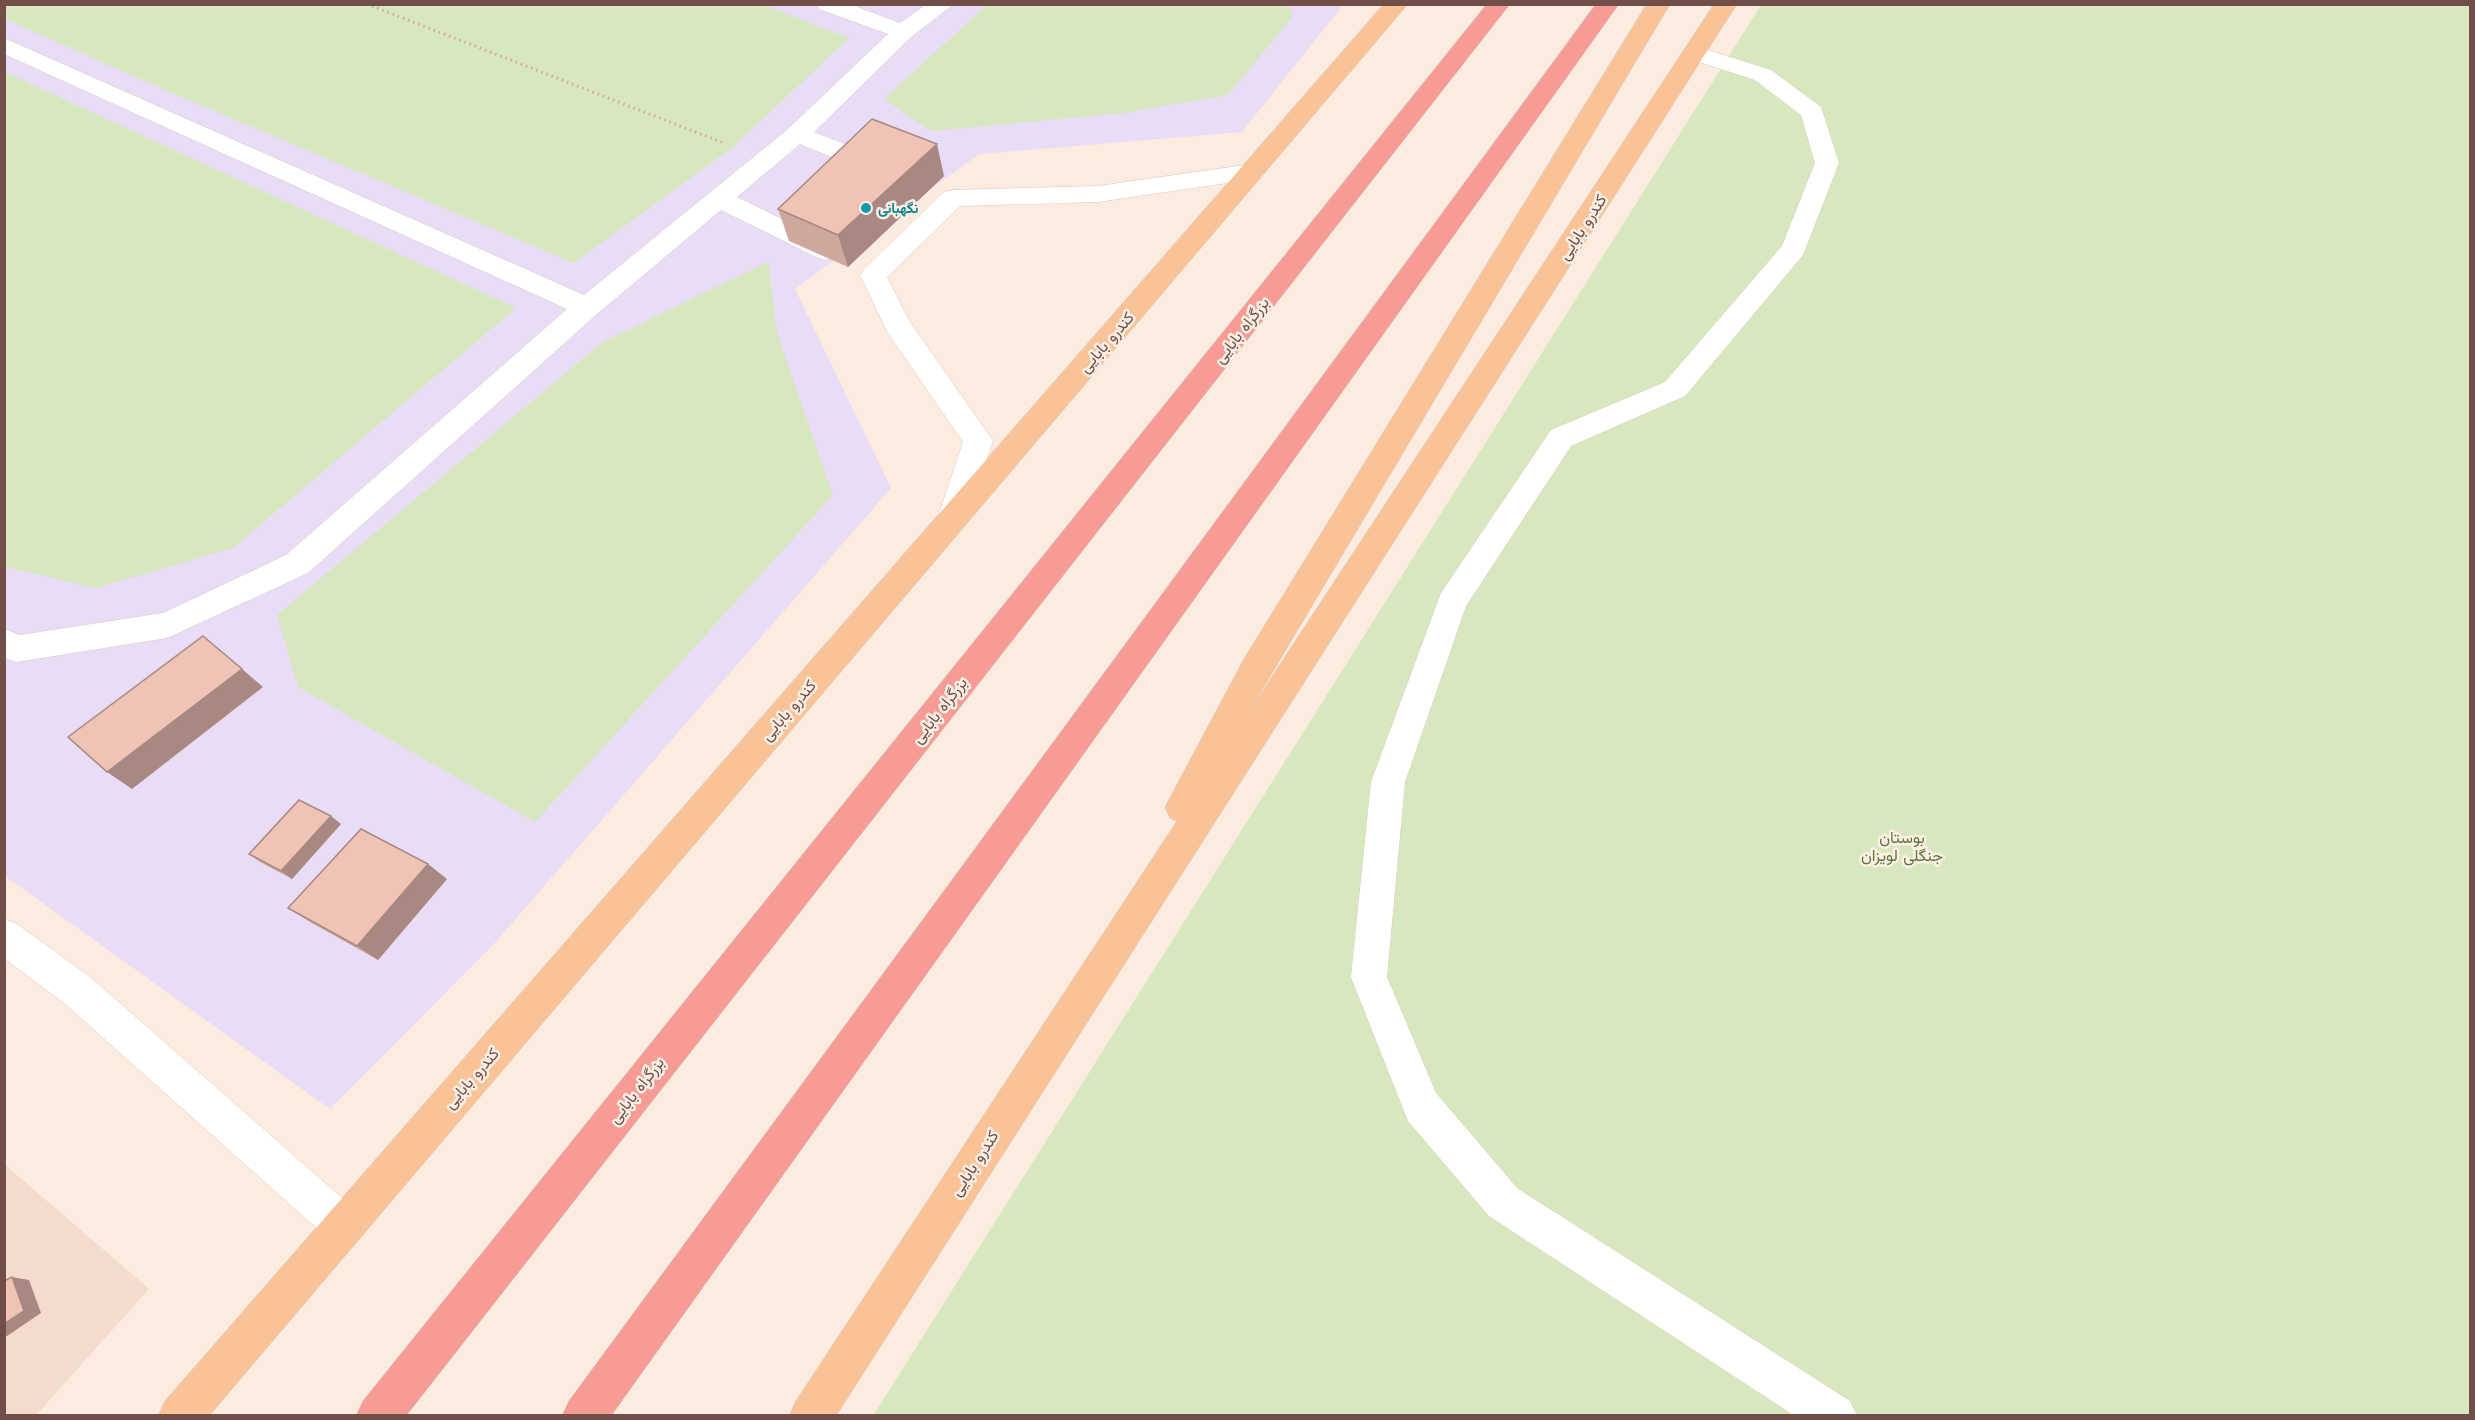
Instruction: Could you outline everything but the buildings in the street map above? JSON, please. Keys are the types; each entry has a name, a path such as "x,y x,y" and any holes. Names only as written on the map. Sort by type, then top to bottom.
{"highway":[{"name":"بزرگراه بابایی","path":"378,1416 1499,4"},
{"path":"584,1416 1608,4"}],"main road":[{"name":"کندرو بابایی","path":"180,1416 1397,4"},
{"path":"1078,1002 1255,669 1659,4"},
{"path":"1710,29 1745,4"},
{"name":"کندرو بابایی","path":"811,1416 1710,29"}],"street":[{"path":"827,4 903,32"},
{"path":"4,642 16,649 167,625 297,564 587,307 797,134 903,32 943,4"},
{"path":"1710,29 1763,75 1812,112 1827,163 1794,249 1698,363 1675,388 1561,438 1452,602 1388,782 1369,977 1422,1107 1503,1202 1835,1416"},
{"path":"4,45 587,307"},
{"path":"797,134 901,176"},
{"path":"856,266 943,193 1098,195 1252,172"},
{"path":"719,198 856,266 978,441 952,520"},
{"path":"4,936 77,990 344,1226"}],"path":[{"path":"367,4 766,160"}],"shaded area":[{"path":"5,5 1343,5 1242,132 979,154 795,289 891,488 492,946 330,1109 5,876"},
{"path":"4,1164 149,1289 36,1415 5,1415"}],"green space":[{"path":"5,4 761,4 849,38 733,147 574,263 167,91 5,19"},
{"path":"987,5 1288,5 1293,16 1228,95 1124,113 931,131 884,99"},
{"name":"بوستان جنگلی لویزان","path":"1761,5 2470,5 2470,1415 873,1416"},
{"path":"5,72 516,308 233,548 96,588 5,567"},
{"path":"768,262 777,333 833,495 535,822 298,687 277,615 603,342"}],"place":[{"name":"نگهبانی","path":"866,208"}]}
